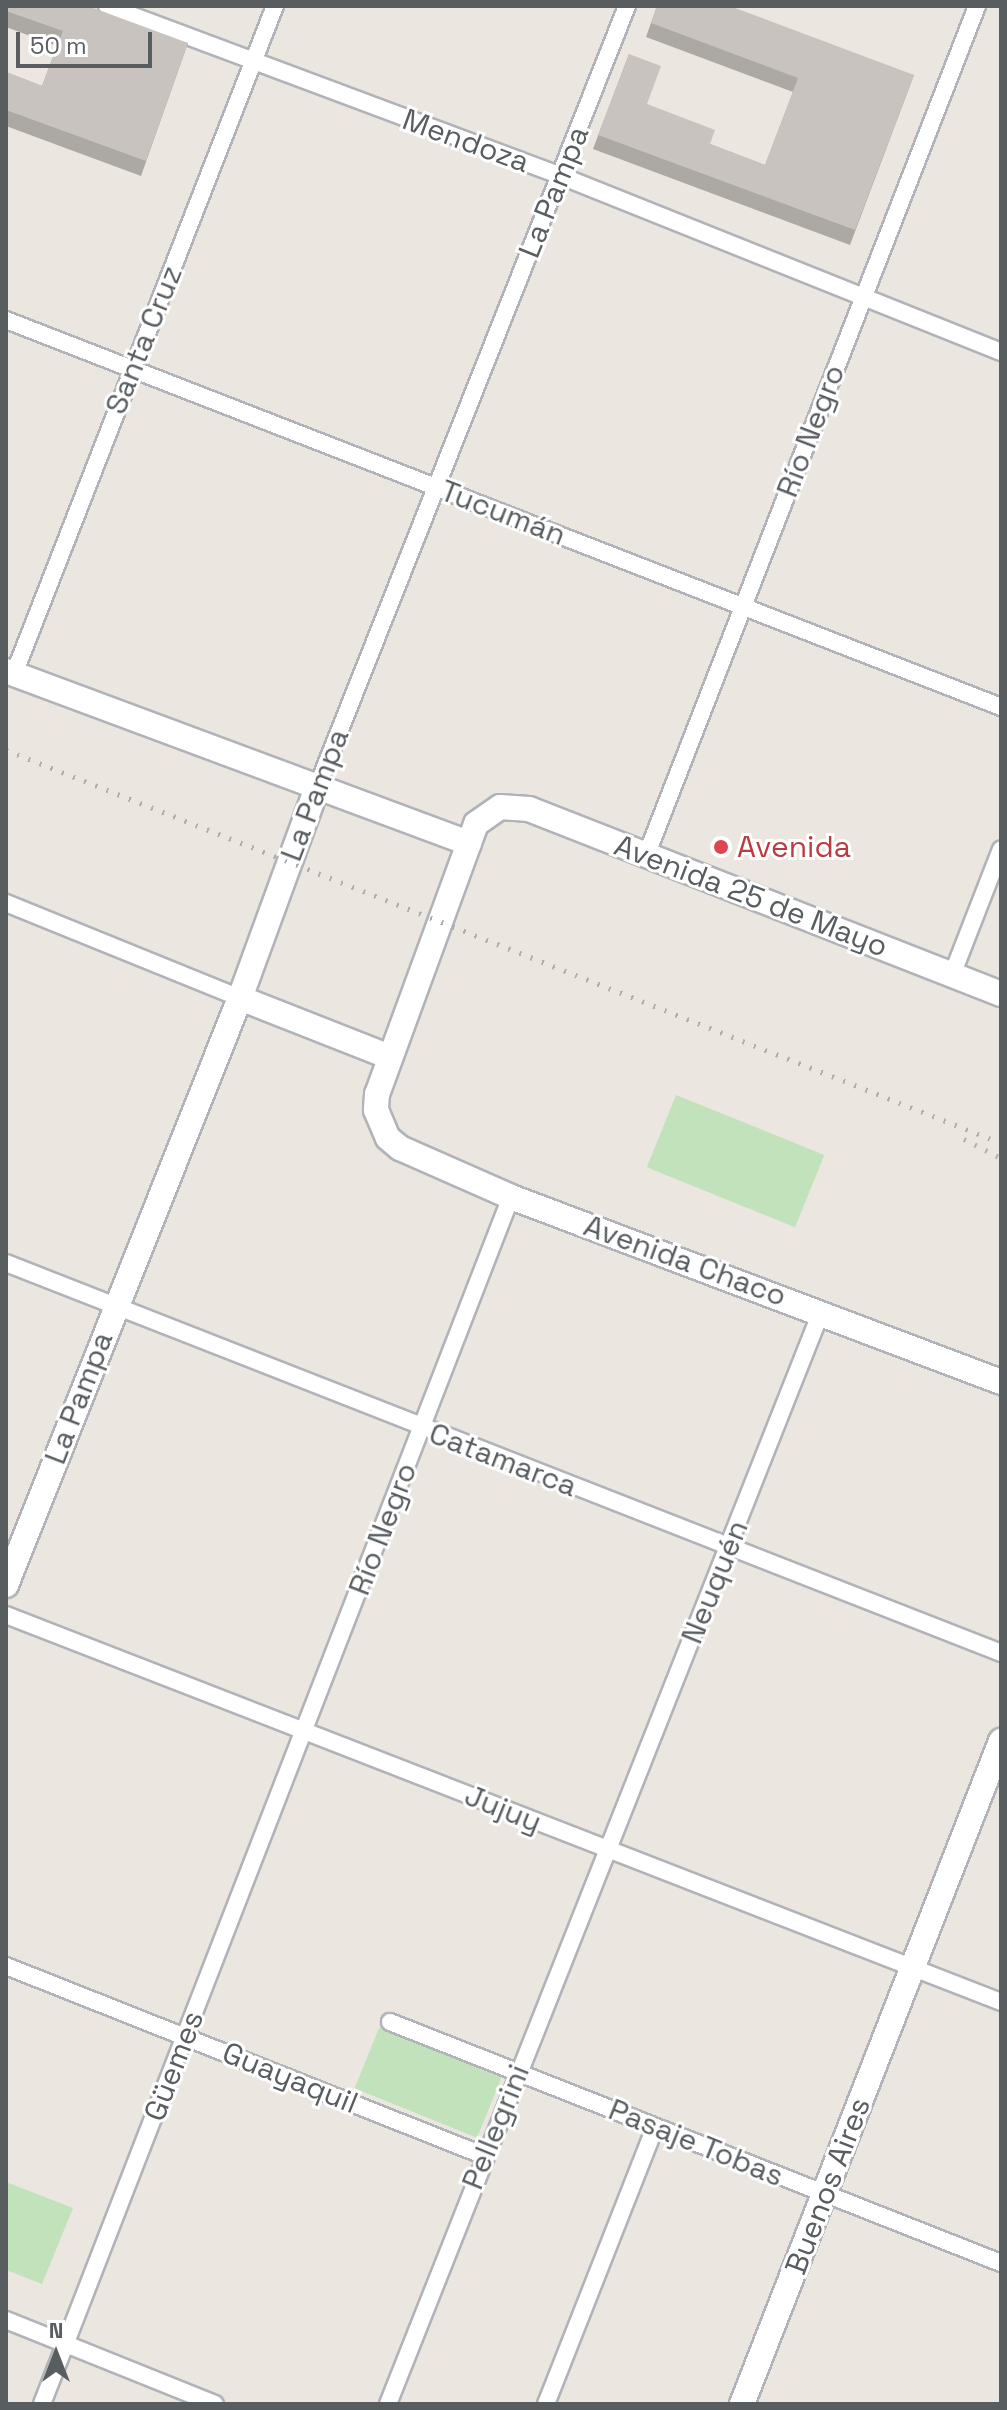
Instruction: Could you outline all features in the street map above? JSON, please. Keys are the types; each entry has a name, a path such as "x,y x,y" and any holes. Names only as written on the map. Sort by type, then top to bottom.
{"street":[{"name":"Mendoza","path":"107,6 561,176 1001,352"},
{"name":"Santa Cruz","path":"10,672 275,6"},
{"name":"La Pampa","path":"6,1585 240,998 316,790 627,6"},
{"name":"Río Negro","path":"646,856 977,6"},
{"name":"Tucumán","path":"6,320 1001,707"},
{"path":"6,903 390,1057 469,843 316,790 10,672"},
{"name":"Avenida 25 de Mayo","path":"469,843 476,824 500,807 529,809 1001,994"},
{"path":"952,975 1001,849"},
{"name":"Avenida Chaco","path":"390,1057 377,1094 380,1125 400,1148 511,1197 1001,1382"},
{"name":"Río Negro","path":"308,1729 511,1197"},
{"name":"Catamarca","path":"6,1263 1001,1653"},
{"name":"Neuquén","path":"608,1852 821,1312"},
{"name":"Jujuy","path":"6,1615 308,1729 608,1852 1001,2002"},
{"name":"Güemes","path":"42,2404 308,1729"},
{"name":"Buenos Aires","path":"742,2404 1001,1741"},
{"name":"Pellegrini","path":"388,2404 608,1852"},
{"name":"Guayaquil","path":"6,1966 485,2156"},
{"name":"Pasaje Tobas","path":"390,2022 1001,2263"},
{"path":"546,2404 655,2127"},
{"path":"6,2320 215,2404"}],"green space":[{"path":"676,1095 824,1155 795,1227 647,1167"},
{"path":"379,2028 501,2077 477,2138 355,2088"},
{"path":"6,2182 73,2208 42,2284 6,2270"}],"building":[{"path":"6,6 88,6 188,43 146,161 6,110 6,72 42,86 63,31 6,11"},
{"path":"657,6 730,6 914,75 855,230 598,135 629,54 661,66 647,104 715,130 710,144 765,165 798,78 651,23"}],"railway":[{"path":"6,750 1001,1143"},
{"path":"964,1139 1001,1158"}],"place":[{"name":"Avenida","path":"721,847"}]}
